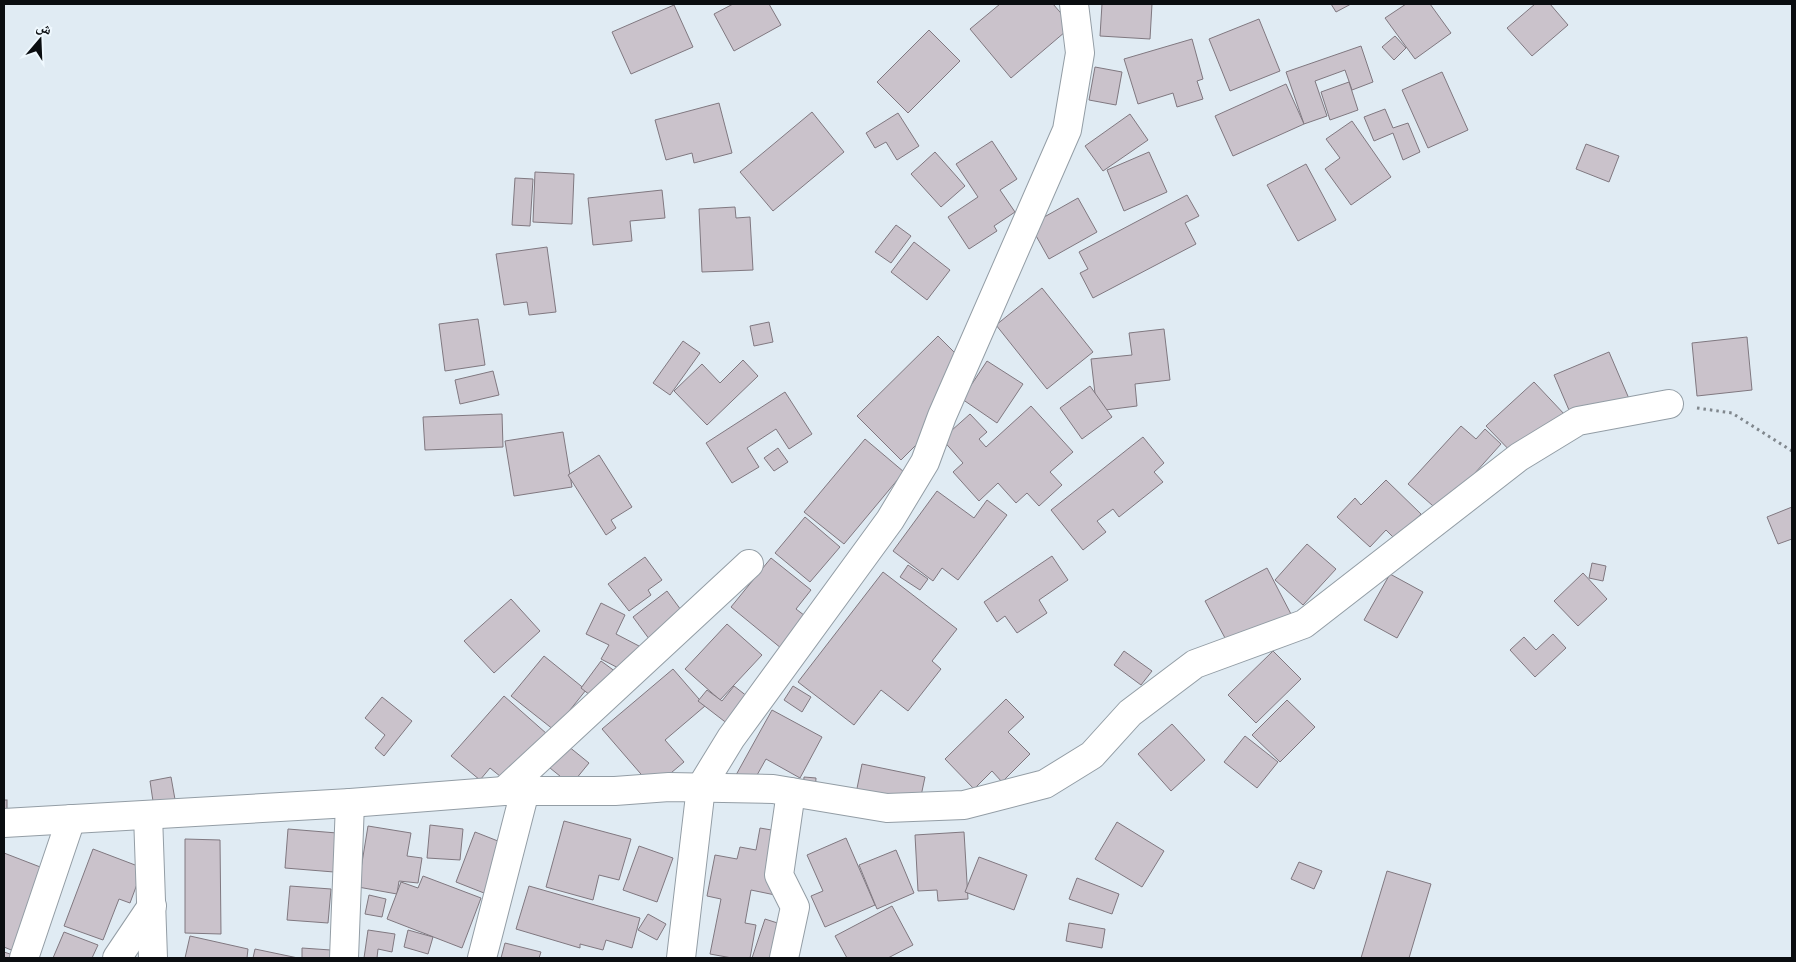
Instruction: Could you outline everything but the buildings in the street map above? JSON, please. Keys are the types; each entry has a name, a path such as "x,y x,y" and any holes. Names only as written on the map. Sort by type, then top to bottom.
{"street":[{"path":"681,958 701,787 731,738 890,520 925,462 942,416 1067,130 1080,53 1074,4"},
{"path":"4,823 350,803 515,791 615,792 669,787 773,789 887,808 964,805 1044,784 1092,755 1130,713 1195,664 1304,624 1518,457 1578,421 1669,404"},
{"path":"482,958 515,791 749,564"},
{"path":"784,958 795,908 779,875 791,792"},
{"path":"344,958 350,803"},
{"path":"148,815 153,958"},
{"path":"24,958 70,819"},
{"path":"117,958 152,906"}],"path":[{"path":"1669,404 1732,413 1792,451"}]}
